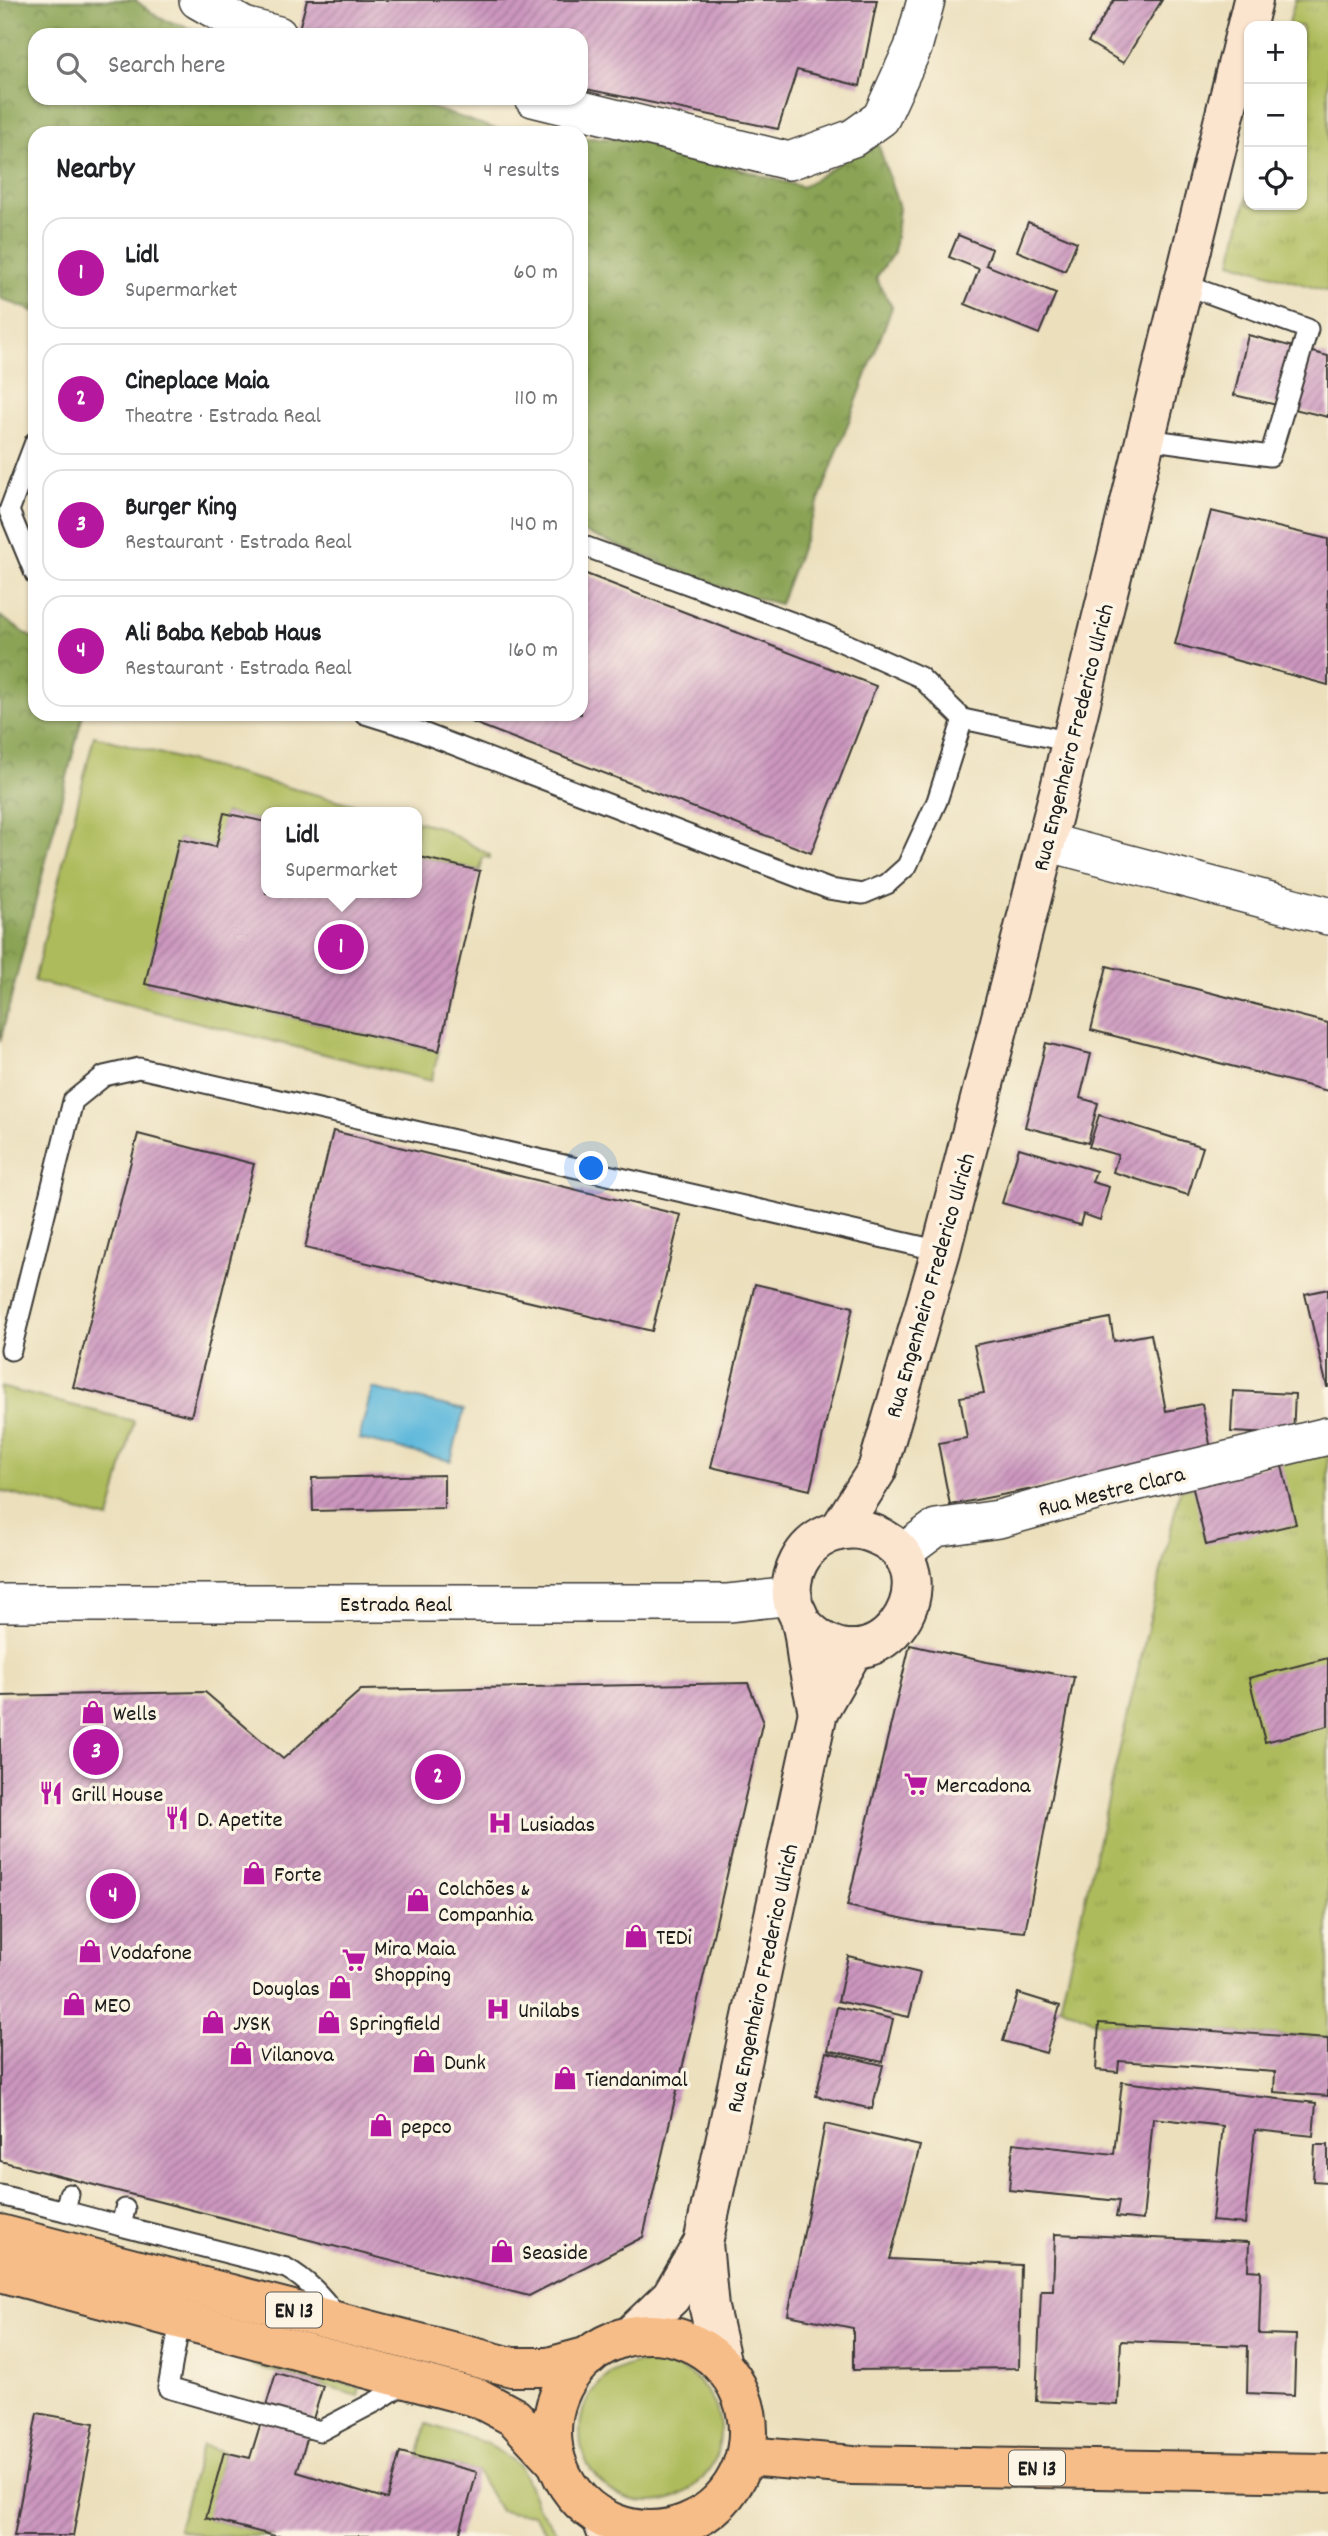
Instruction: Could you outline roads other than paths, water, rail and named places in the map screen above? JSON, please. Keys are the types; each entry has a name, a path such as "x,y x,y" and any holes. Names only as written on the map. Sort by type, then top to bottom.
{"main road":[{"name":"Rua Engenheiro Frederico Ulrich","path":"818,1712 792,1585 796,1566 806,1549 821,1537 839,1530 877,1470 941,1251 1071,742 1253,0"},
{"name":"Rua Engenheiro Frederico Ulrich","path":"722,2365 709,2308 703,2243 818,1712 854,1649 872,1645 888,1636 901,1623 909,1606 912,1588 909,1570 894,1547 877,1470"},
{"path":"839,1530 856,1528 874,1533 894,1547"},
{"path":"797,1609 811,1634 839,1648 854,1649"},
{"name":"EN 13","path":"0,2234 512,2367 548,2367 589,2356"},
{"name":"Rua Engenheiro Frederico Ulrich","path":"631,2335 671,2297 703,2243"},
{"name":"EN 13","path":"0,2272 478,2398 514,2417 555,2461 569,2490 604,2527 680,2531 711,2510 733,2486 746,2456 749,2425 740,2392 722,2365 696,2344 664,2334 631,2335 600,2347 574,2368 557,2397 551,2429 555,2461"},
{"name":"EN 13","path":"746,2456 853,2465 1328,2473"}],"street":[{"path":"198,0 252,28"},
{"path":"561,105 789,161 853,138 881,118 913,48 926,0"},
{"path":"1046,842 1328,916"},
{"name":"Rua Mestre Clara","path":"894,1547 936,1528 999,1519 1106,1489 1328,1436"},
{"name":"Estrada Real","path":"0,1603 728,1603 797,1609"}],"lane":[{"path":"1146,439 1270,456 1308,329 1184,284"},
{"path":"28,461 9,511 28,557"},
{"path":"588,548 824,634 920,677 963,719 1071,742"},
{"path":"386,721 829,889 863,894 887,884 907,866 937,801 963,719"},
{"path":"11,1350 74,1101 104,1076 139,1068 941,1251"},
{"path":"0,2195 67,2203 123,2217 286,2268 313,2287 344,2323"},
{"path":"180,2321 168,2388 320,2431 409,2381"}],"water":[{"path":"372,1388 464,1410 451,1461 359,1439"}],"place":[{"name":"Lidl","path":"341,947"},
{"name":"Wells","path":"93,1712"},
{"name":"Burger King","path":"96,1752"},
{"name":"Cineplace Maia","path":"438,1777"},
{"name":"Mercadona","path":"916,1784"},
{"name":"Grill House","path":"51,1793"},
{"name":"D. Apetite","path":"177,1818"},
{"name":"Lusiadas","path":"500,1823"},
{"name":"Forte","path":"254,1873"},
{"name":"Ali Baba Kebab Haus","path":"113,1896"},
{"name":"Colchões & Companhia","path":"418,1900"},
{"name":"TEDi","path":"636,1936"},
{"name":"Vodafone","path":"90,1951"},
{"name":"Mira Maia Shopping","path":"354,1960"},
{"name":"Douglas","path":"340,1987"},
{"name":"MEO","path":"74,2004"},
{"name":"Unilabs","path":"498,2009"},
{"name":"JYSK","path":"213,2022"},
{"name":"Springfield","path":"329,2022"},
{"name":"Vilanova","path":"241,2053"},
{"name":"Dunk","path":"424,2061"},
{"name":"Tiendanimal","path":"565,2078"},
{"name":"pepco","path":"381,2125"},
{"name":"Seaside","path":"502,2251"}]}
